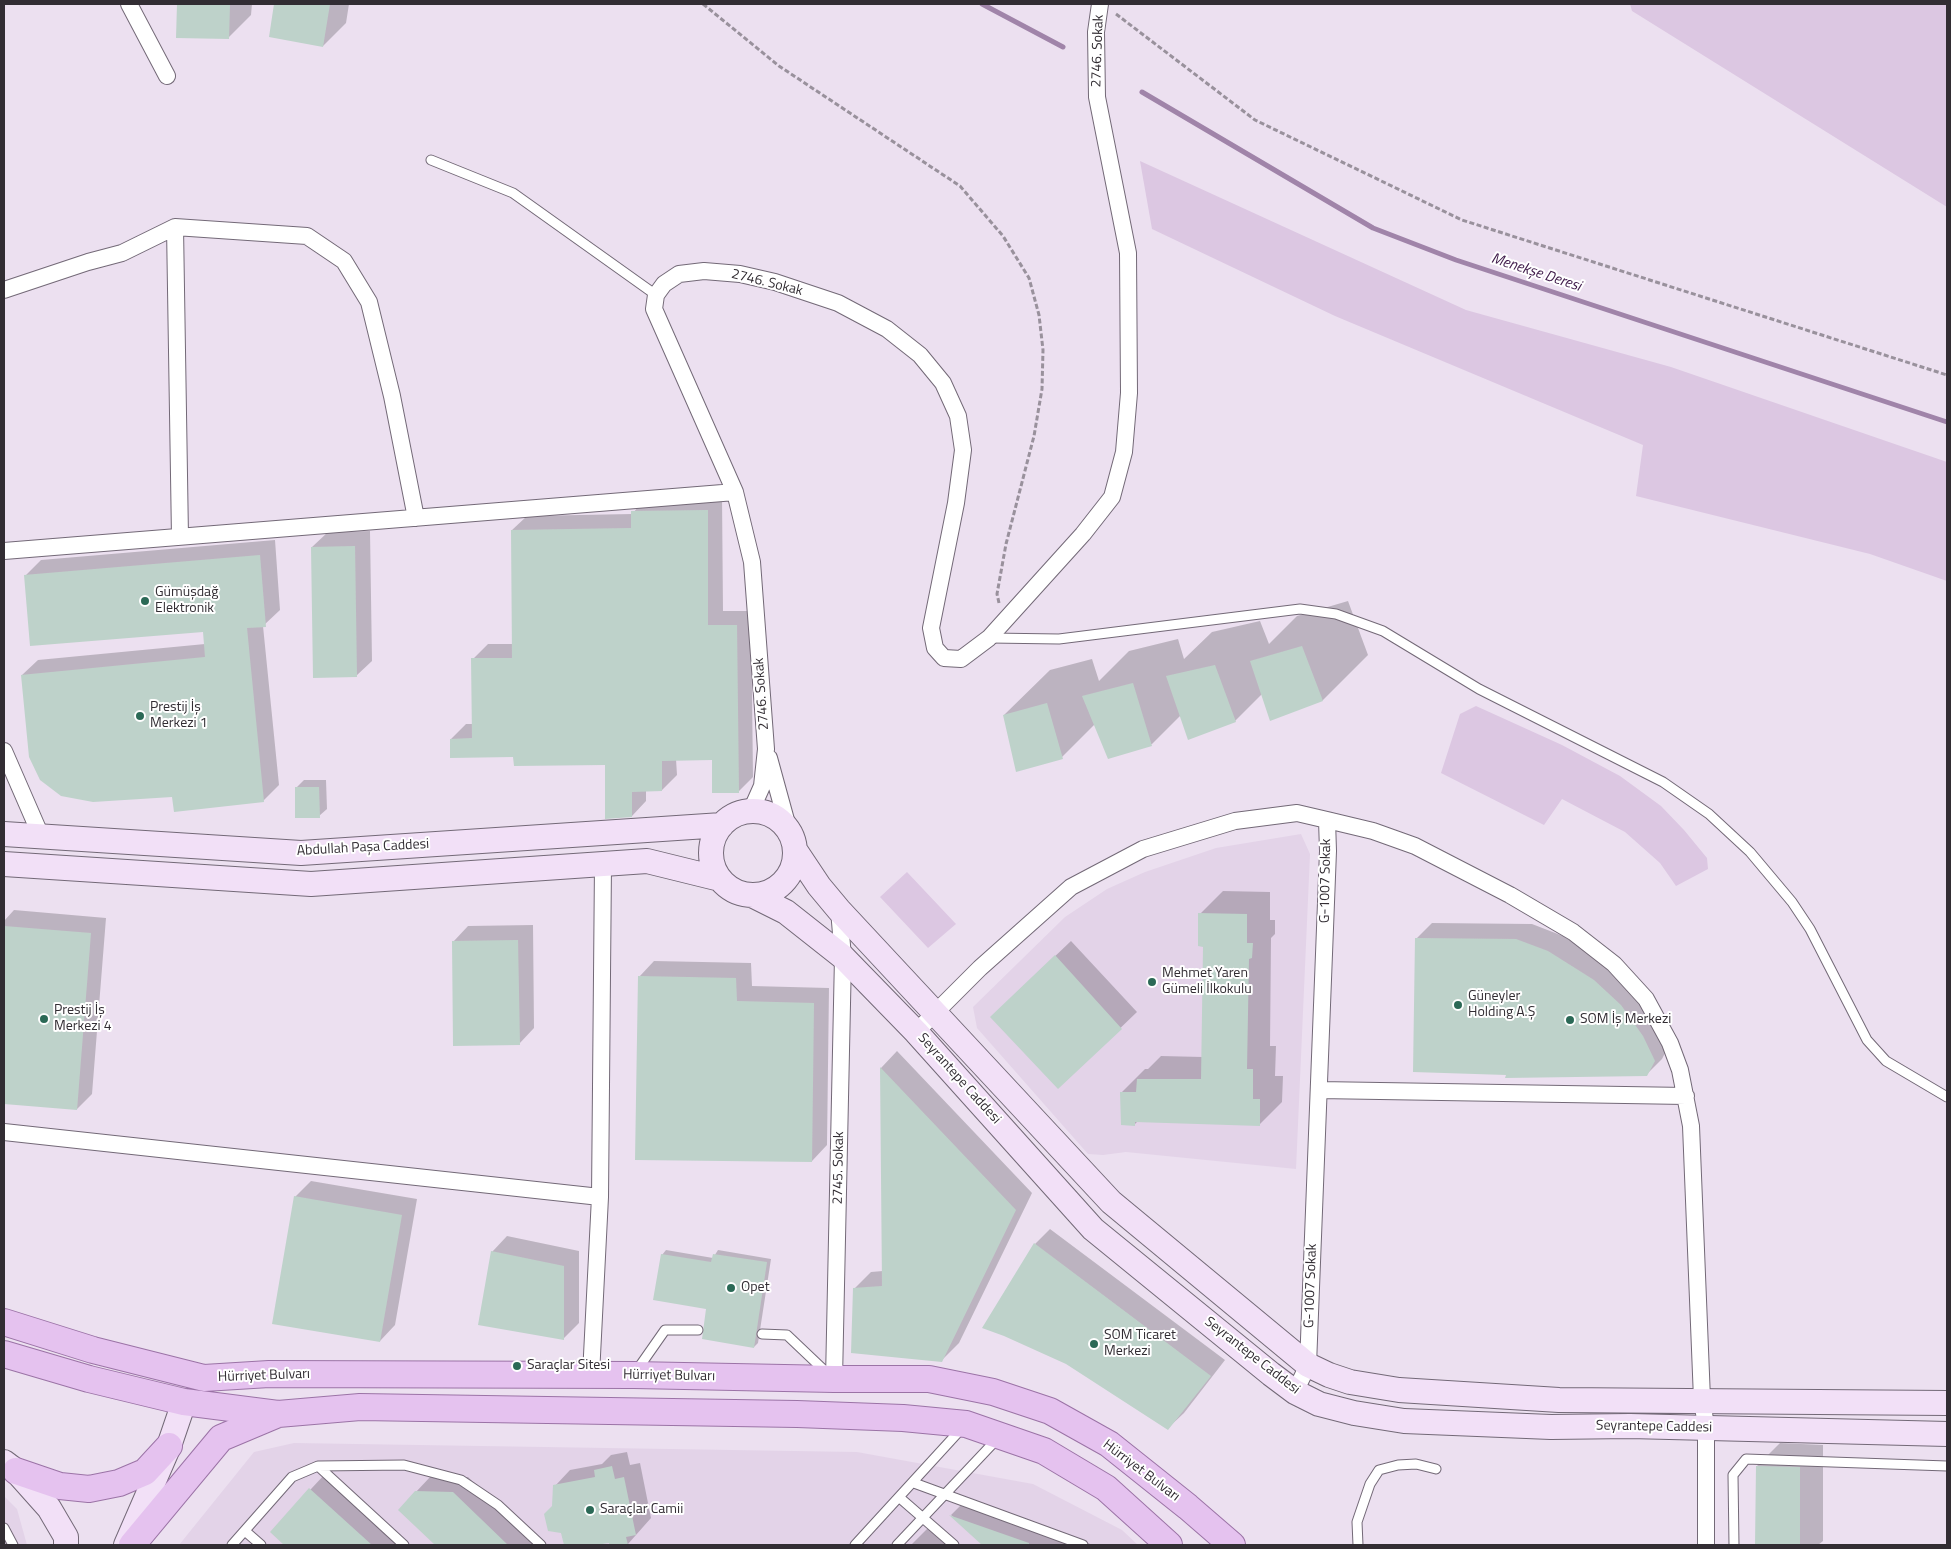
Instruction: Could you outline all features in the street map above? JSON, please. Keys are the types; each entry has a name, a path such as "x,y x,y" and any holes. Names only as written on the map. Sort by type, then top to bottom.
{"main road":[{"path":"745,812 765,813 783,824 792,841 794,862 784,882 764,894 740,893 729,888 713,866 711,851 715,837 722,825 729,819 745,812"},
{"name":"Abdullah Paşa Caddesi","path":"4,834 301,853 722,825"},
{"name":"Seyrantepe Caddesi","path":"792,841 819,886 839,910 936,1012 1110,1202 1308,1365 1329,1376 1350,1382 1399,1390 1559,1400 1702,1399 1947,1403"},
{"path":"4,864 310,884 647,862 720,878"},
{"name":"Seyrantepe Caddesi","path":"752,895 786,912 843,957 916,1032 1093,1229 1295,1392 1319,1404 1354,1413 1404,1421 1551,1427 1706,1427 1947,1434"},
{"name":"Hürriyet Bulvarı","path":"4,1322 94,1350 204,1378 269,1374 634,1375 834,1380 929,1379 993,1392 1050,1411 1109,1444 1232,1545"},
{"name":"Hürriyet Bulvarı","path":"4,1354 89,1379 184,1402 278,1414 360,1407 797,1414 904,1418 966,1424 1044,1452 1106,1488 1169,1545"},
{"path":"126,1545 170,1446 187,1392 182,1380 172,1370"},
{"path":"132,1545 221,1438 278,1414"},
{"path":"10,1467 60,1486 88,1489 119,1483 145,1472 170,1446"},
{"path":"10,1467 50,1508 66,1537 66,1545"}],"street":[{"path":"129,4 167,76"},
{"name":"2746. Sokak","path":"766,749 752,562 735,492 654,309 656,295 664,284 679,274 704,271 740,274 774,282 838,303 887,329 920,355 943,383 958,416 963,450 956,503 931,628 935,648 944,658 961,659 990,638 1083,534 1112,497 1124,452 1130,392 1128,253 1097,97 1096,32 1104,7"},
{"path":"4,290 88,262 122,253 175,227 307,236 344,261 369,302 392,396 416,518"},
{"path":"175,227 180,537"},
{"path":"4,552 735,492"},
{"path":"745,812 754,804 762,786 766,749"},
{"path":"766,749 792,841"},
{"path":"4,751 41,836"},
{"name":"G-1007 Sokak","path":"916,1032 980,968 1071,887 1143,849 1235,821 1296,813 1327,820 1308,1365 1295,1392"},
{"path":"1327,820 1373,831 1415,846 1510,895 1573,932 1614,964 1646,999 1670,1043 1686,1096 1691,1126 1702,1399 1706,1427 1706,1545"},
{"path":"592,1375 600,1197 603,864"},
{"name":"2745. Sokak","path":"834,1380 843,957 839,910"},
{"path":"1319,1090 1686,1096"},
{"path":"4,1132 600,1197"}],"lane":[{"path":"431,160 513,193 656,295"},
{"path":"990,638 1059,638 1300,609 1336,614 1383,631 1479,689 1663,782 1709,814 1750,852 1792,902 1810,929 1867,1040 1886,1061 1947,1097"},
{"path":"634,1375 665,1330 698,1330"},
{"path":"762,1334 786,1335 834,1380"},
{"path":"855,1545 914,1483 966,1424"},
{"path":"897,1545 1000,1436"},
{"path":"1734,1545 1733,1475 1746,1460 1947,1466"},
{"path":"1358,1545 1357,1522 1370,1484 1379,1470 1398,1464 1416,1464 1436,1469"},
{"path":"232,1545 292,1477 318,1466 404,1465 462,1480 498,1505 541,1545"},
{"path":"318,1466 404,1545"},
{"path":"914,1483 946,1493 1083,1545"},
{"path":"900,1498 954,1545"},
{"path":"4,1528 13,1545"},
{"path":"245,1531 261,1545"}],"path":[{"path":"703,4 779,66 960,186 1003,236 1029,278 1039,315 1042,350 1042,389 1034,436 1006,544 997,594 1003,623"},
{"path":"1104,7 1255,120 1462,220 1947,375"}],"shaded area":[{"path":"1630,4 1947,4 1947,207 1632,11"},
{"path":"1140,161 1466,310 1671,367 1947,462 1947,581 1870,554 1636,496 1643,445 1335,316 1152,229"},
{"path":"1476,706 1562,745 1620,776 1661,806 1684,830 1707,858 1708,869 1676,886 1660,863 1625,832 1562,799 1544,825 1441,773 1460,714"},
{"name":"Mehmet Yaren Gümeli İlkokulu","path":"1301,834 1310,854 1296,1169 1126,1152 1103,1155 1088,1154 977,1028 973,1007 1065,917 1107,889 1145,872 1216,848"},
{"path":"907,872 956,924 928,948 880,897"},
{"path":"294,1443 857,1452 1033,1484 1122,1530 1138,1545 179,1545 254,1452"},
{"path":"4,1496 17,1509 27,1545 4,1545"}],"building":[{"path":"177,4 230,4 229,39 176,38"},
{"path":"274,4 330,4 323,47 269,37"},
{"path":"708,510 708,625 737,625 739,793 712,793 712,760 662,761 662,791 632,792 632,817 605,819 605,765 514,766 513,757 450,758 450,739 472,738 471,658 512,658 511,530 631,528 631,511"},
{"path":"355,546 357,677 313,678 311,547"},
{"name":"Prestij İş Merkezi 1","path":"260,555 266,627 247,628 264,802 174,812 172,797 93,802 61,796 40,780 29,757 21,675 205,657 203,632 30,646 24,575"},
{"path":"1302,646 1323,701 1270,721 1250,661"},
{"path":"1215,665 1236,722 1188,740 1166,676"},
{"path":"1133,683 1152,746 1108,759 1082,696"},
{"path":"1047,703 1063,759 1016,772 1003,715"},
{"path":"295,787 319,787 320,818 295,818"},
{"path":"1198,913 1247,914 1247,943 1253,943 1252,958 1249,959 1247,1069 1253,1069 1253,1099 1260,1099 1260,1126 1135,1122 1135,1126 1121,1125 1120,1092 1136,1092 1137,1079 1201,1079 1203,947 1198,946"},
{"name":"Prestij İş Merkezi 4","path":"4,926 91,933 77,1110 4,1104"},
{"path":"1415,938 1516,939 1548,951 1594,980 1621,1005 1643,1036 1655,1061 1647,1076 1505,1078 1506,1075 1413,1072"},
{"path":"518,940 520,1045 453,1046 452,941"},
{"path":"1055,955 1122,1029 1058,1089 990,1017"},
{"path":"638,976 736,978 737,1001 814,1003 812,1162 635,1160"},
{"path":"880,1067 1016,1210 942,1362 851,1353 853,1288 882,1286"},
{"path":"294,1196 402,1215 380,1342 272,1324"},
{"name":"SOM Ticaret Merkezi","path":"1034,1243 1211,1376 1168,1430 1066,1364 982,1328"},
{"path":"491,1251 564,1266 564,1340 478,1325"},
{"path":"661,1254 711,1262 713,1254 767,1262 754,1348 702,1339 706,1309 653,1300"},
{"name":"Saraçlar Camii","path":"612,1466 615,1479 624,1477 636,1535 626,1537 628,1545 609,1545 609,1543 564,1545 561,1533 548,1531 544,1514 552,1506 553,1485 595,1477 594,1470"},
{"path":"1756,1466 1800,1467 1800,1545 1755,1545"},
{"path":"309,1488 372,1545 284,1545 270,1532"},
{"path":"415,1491 453,1492 508,1545 435,1545 398,1510"},
{"path":"949,1515 1029,1543 1029,1545 982,1545"}],"waterway":[{"name":"Menekşe Deresi","path":"982,4 1063,47"},
{"name":"Menekşe Deresi","path":"1142,92 1373,228 1456,260 1947,422"}],"place":[{"name":"Gümüşdağ Elektronik","path":"145,601"},
{"name":"Prestij İş Merkezi 1","path":"140,716"},
{"name":"Mehmet Yaren Gümeli İlkokulu","path":"1152,982"},
{"name":"Güneyler Holding A.Ş","path":"1458,1005"},
{"name":"Prestij İş Merkezi 4","path":"44,1019"},
{"name":"SOM İş Merkezi","path":"1570,1020"},
{"name":"Opet","path":"731,1288"},
{"name":"SOM Ticaret Merkezi","path":"1094,1344"},
{"name":"Saraçlar Sitesi","path":"517,1366"},
{"name":"Saraçlar Camii","path":"590,1510"}]}
